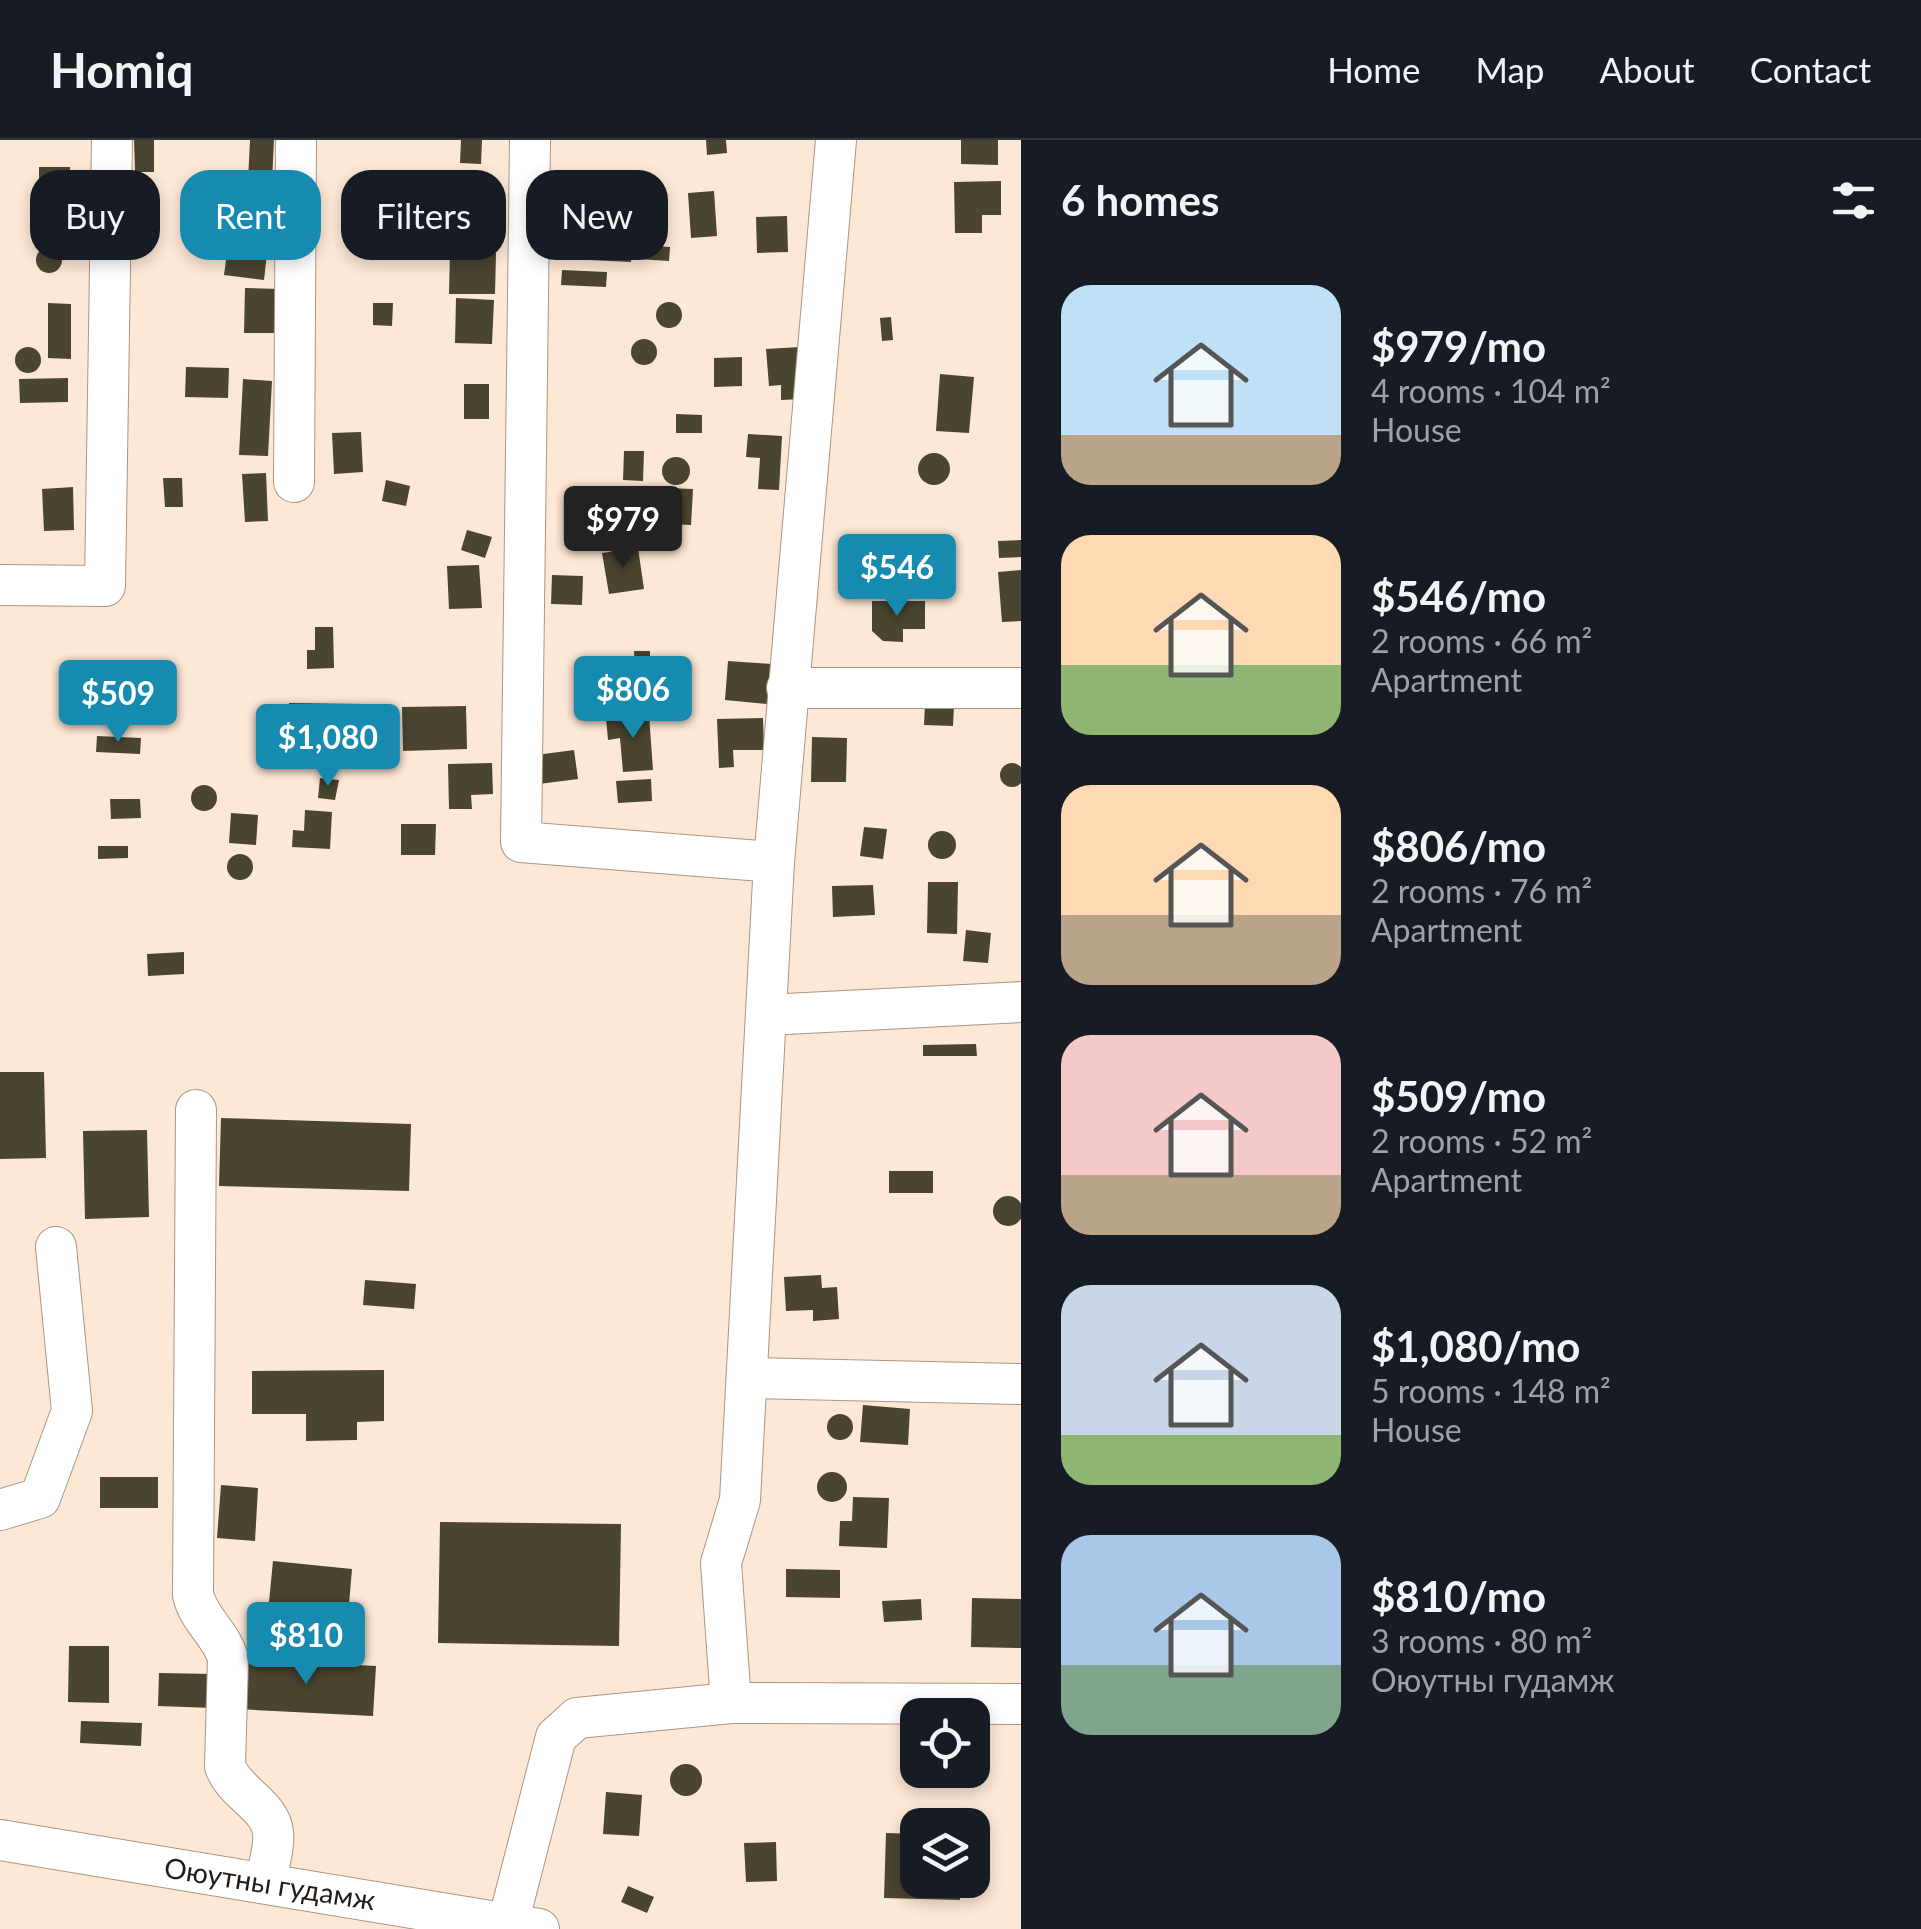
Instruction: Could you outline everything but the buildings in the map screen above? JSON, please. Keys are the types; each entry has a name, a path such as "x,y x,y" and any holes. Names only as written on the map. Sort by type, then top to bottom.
{"street":[{"path":"0,585 105,586 112,140"},
{"path":"294,482 296,140"},
{"path":"530,140 521,842 774,862"},
{"path":"731,1703 721,1562 740,1500 774,862 836,140"},
{"path":"787,688 1021,688"},
{"path":"766,1014 1021,1002"},
{"path":"196,1110 193,1596 196,1608 225,1646 228,1658 226,1766 230,1779 268,1818 274,1833 266,1882"},
{"path":"0,1510 40,1498 72,1411 56,1247"},
{"path":"748,1378 1021,1384"},
{"path":"524,1926 556,1737 577,1718 731,1703 1021,1704"},
{"name":"Оюутны гудамж","path":"0,1840 524,1926"}]}
